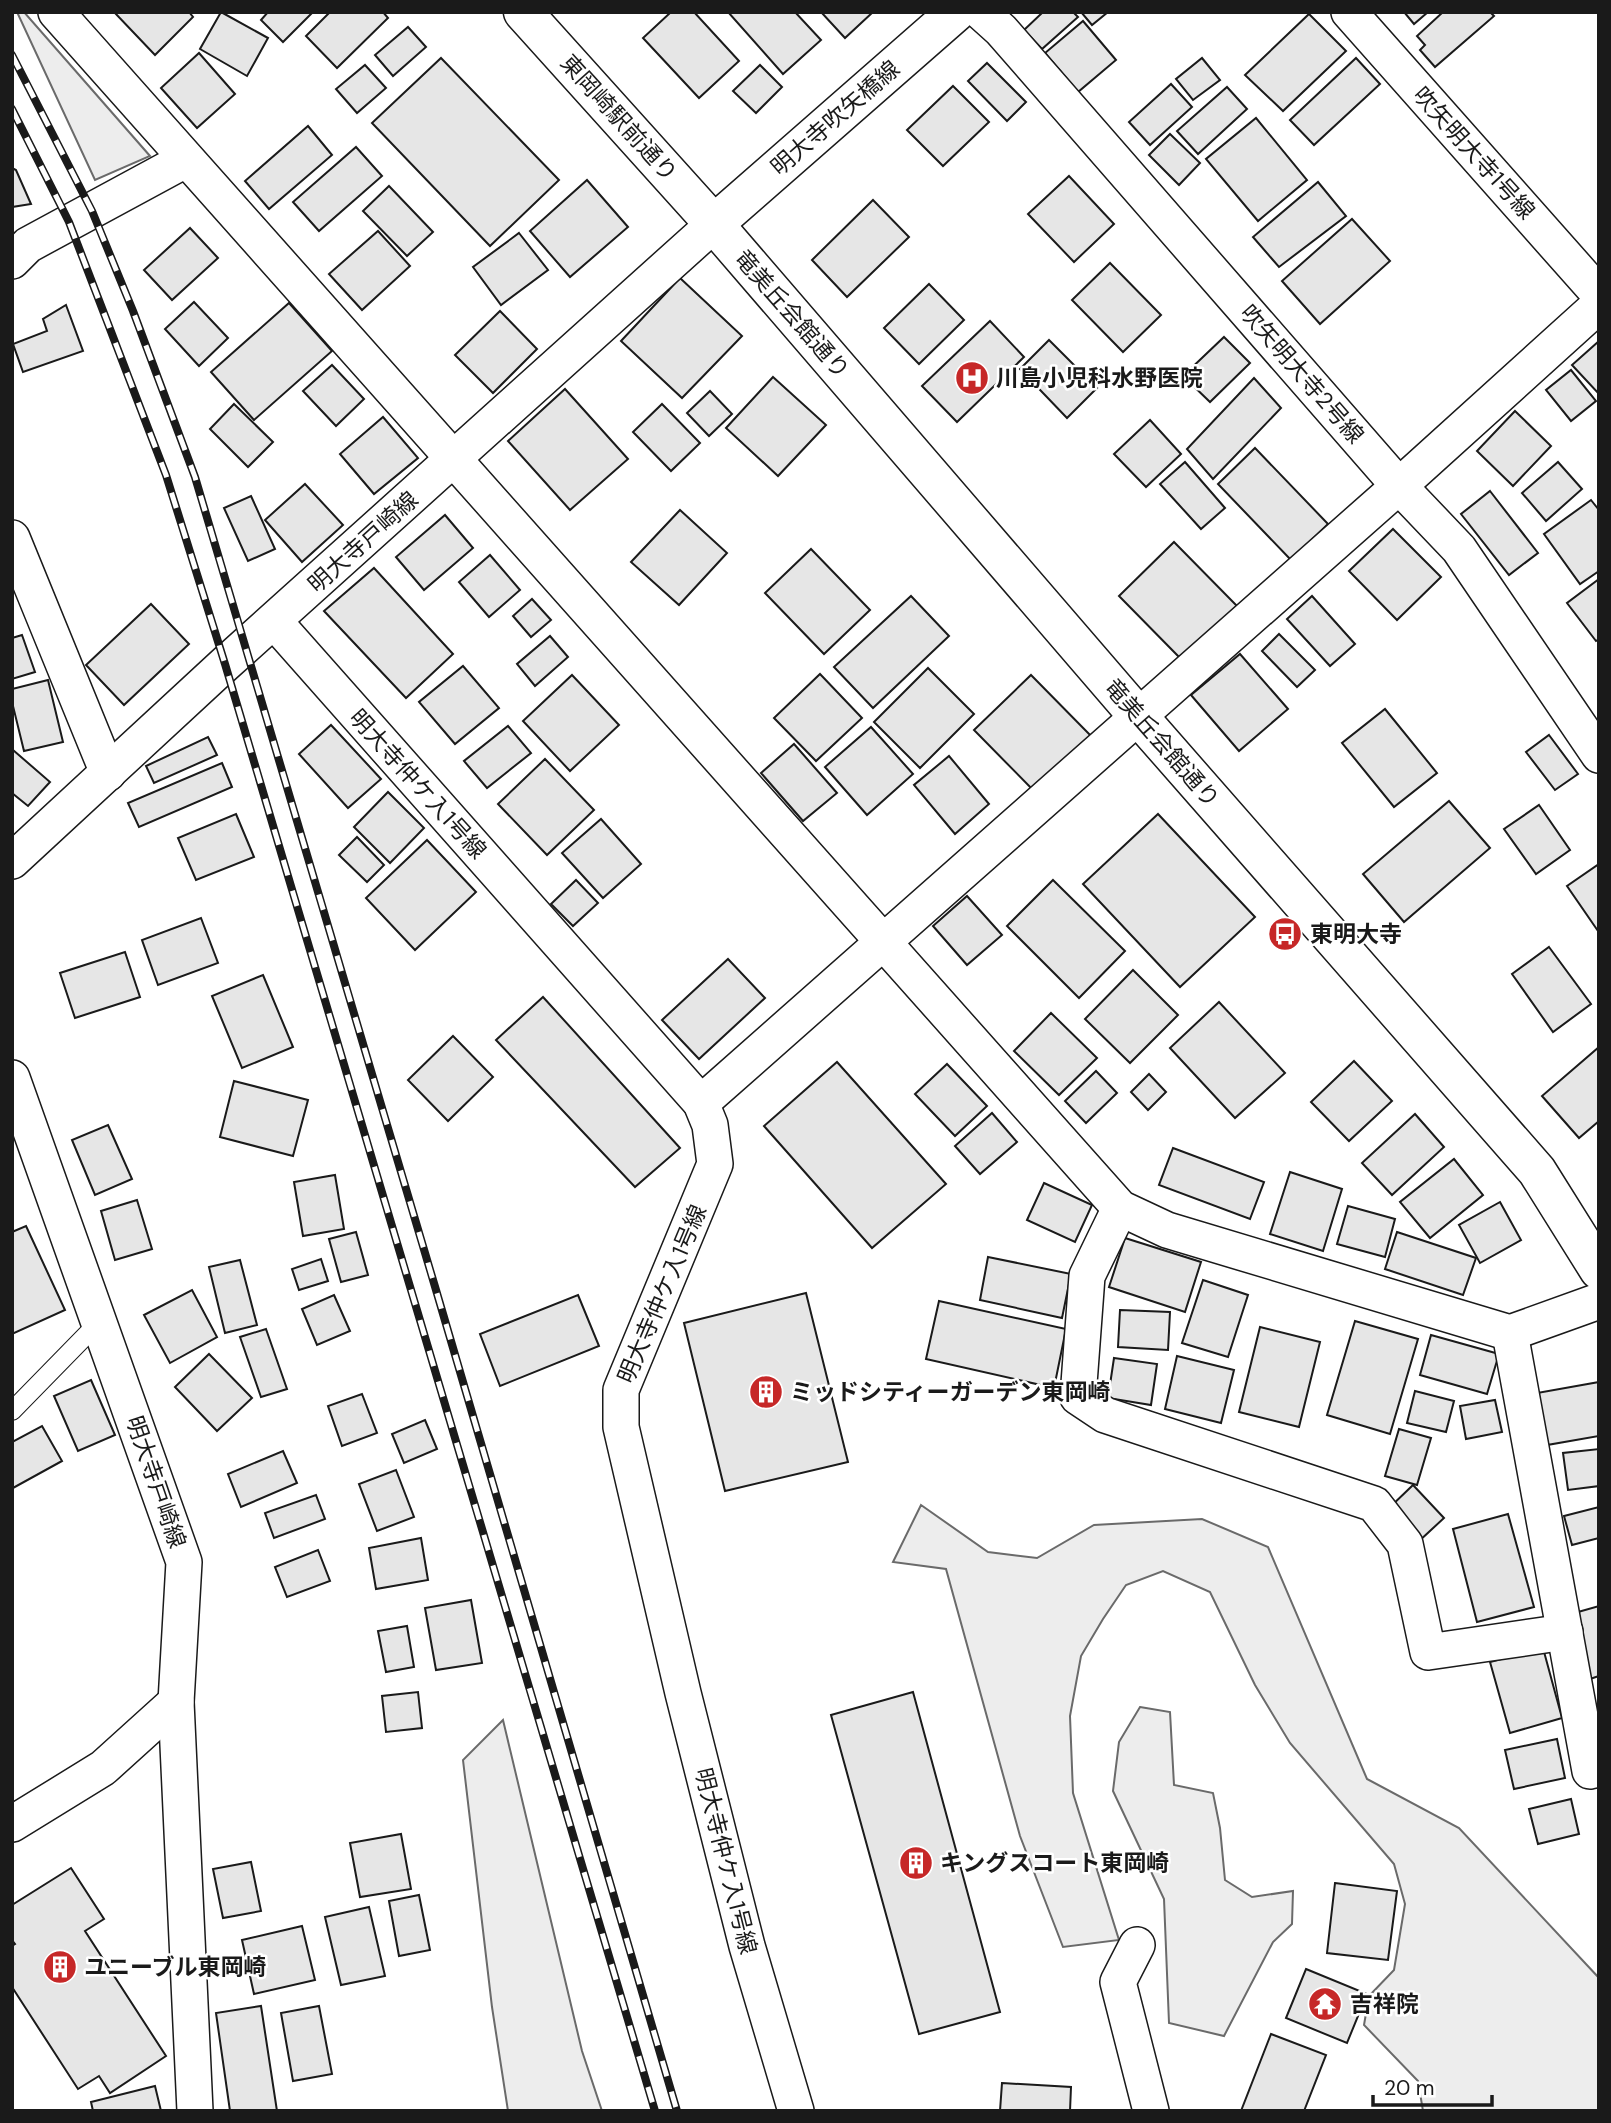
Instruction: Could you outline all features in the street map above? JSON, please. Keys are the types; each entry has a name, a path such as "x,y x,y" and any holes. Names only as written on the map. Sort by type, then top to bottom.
{"street":[{"path":"56,12 1120,1208 1167,1230 1510,1334 1599,1301"},
{"name":"東岡崎駅前通り","path":"523,12 714,224"},
{"name":"明大寺吹矢橋線","path":"714,224 956,12"},
{"name":"吹矢明大寺2号線","path":"981,12 1001,30 1399,486 1459,549 1599,755"},
{"name":"吹矢明大寺1号線","path":"1349,12 1599,294"},
{"path":"17,248 185,159"},
{"name":"明大寺戸崎線","path":"12,861 714,224"},
{"name":"竜美丘会館通り","path":"714,224 1138,716 1537,1171 1599,1270"},
{"path":"701,1103 1399,486 1599,305"},
{"path":"12,538 108,773"},
{"name":"明大寺仲ケ入1号線","path":"274,621 701,1103 710,1125 715,1164 621,1390 621,1427 677,1666 744,1932 796,2111"},
{"name":"明大寺戸崎線","path":"12,1078 184,1562 176,1702 195,2111"},
{"path":"1120,1208 1087,1276 1078,1397 1105,1415 1270,1472 1374,1504 1405,1544 1428,1652 1565,1632"},
{"path":"1510,1334 1590,1771 1599,1769"},
{"path":"12,1824 103,1768 176,1702"},
{"path":"1137,1945 1118,1982 1151,2111"}],"lane":[{"path":"12,1411 100,1321"}],"shaded area":[{"path":"17,12 24,12 150,156 95,180"},
{"path":"921,1505 988,1552 1037,1558 1094,1525 1202,1519 1268,1547 1367,1779 1459,1828 1599,1978 1599,2111 1423,2111 1418,2081 1364,2025 1369,1996 1394,1970 1405,1904 1394,1864 1290,1743 1255,1685 1210,1592 1163,1571 1126,1585 1081,1656 1070,1716 1073,1793 1119,1940 1063,1947 1020,1836 946,1569 893,1562"},
{"path":"1140,1707 1170,1712 1174,1785 1213,1793 1220,1828 1225,1880 1252,1897 1293,1891 1292,1924 1273,1942 1224,2036 1169,2023 1164,1899 1113,1791 1119,1742"},
{"path":"503,1720 582,2051 602,2111 508,2111 492,2007 463,1760"}],"building":[{"path":"114,12 189,12 193,17 155,55"},
{"path":"221,12 268,38 247,76 200,49"},
{"path":"268,12 313,12 283,42 261,20"},
{"path":"330,12 383,12 388,18 337,68 306,36"},
{"path":"671,12 694,12 739,61 699,98 643,38"},
{"path":"728,12 795,12 821,40 783,74"},
{"path":"821,12 873,12 845,38"},
{"path":"1043,12 1073,12 1078,17 1042,49 1024,30"},
{"path":"1081,12 1108,12 1092,25"},
{"path":"1404,12 1428,12 1414,24"},
{"path":"1443,12 1490,12 1494,16 1435,67 1420,50 1425,45 1417,36"},
{"path":"1309,14 1346,51 1283,111 1245,75"},
{"path":"1083,21 1116,60 1078,92 1045,53"},
{"path":"408,27 426,47 393,76 375,55"},
{"path":"199,53 235,94 197,128 161,88"},
{"path":"441,58 559,180 490,246 372,123"},
{"path":"1202,58 1220,80 1193,100 1176,79"},
{"path":"1356,58 1380,84 1314,145 1290,120"},
{"path":"987,63 1026,102 1007,121 968,81"},
{"path":"365,65 386,88 357,113 336,89"},
{"path":"760,65 782,87 756,113 733,91"},
{"path":"1171,84 1192,107 1150,145 1129,122"},
{"path":"953,86 989,122 943,166 907,130"},
{"path":"1227,87 1247,109 1198,154 1177,131"},
{"path":"1256,118 1307,180 1258,221 1206,159"},
{"path":"308,126 332,155 269,209 245,181"},
{"path":"1170,134 1200,163 1179,185 1149,155"},
{"path":"356,147 382,176 319,231 293,202"},
{"path":"12,168 16,170 31,204 12,207"},
{"path":"1069,176 1114,224 1074,262 1028,214"},
{"path":"587,180 628,227 570,277 530,231"},
{"path":"1318,182 1346,216 1279,267 1253,237"},
{"path":"389,186 433,232 407,256 363,211"},
{"path":"873,200 909,237 847,297 812,260"},
{"path":"1352,219 1390,261 1320,324 1282,281"},
{"path":"190,228 218,258 172,300 144,270"},
{"path":"378,231 410,266 362,310 329,274"},
{"path":"519,233 548,270 501,305 473,267"},
{"path":"1110,263 1161,315 1123,352 1072,300"},
{"path":"680,278 742,336 682,398 621,341"},
{"path":"929,284 964,320 919,364 884,328"},
{"path":"194,302 228,338 199,366 165,329"},
{"path":"289,303 332,351 254,420 211,372"},
{"path":"66,305 83,351 23,372 13,344 47,331 43,319"},
{"path":"500,311 537,349 493,393 455,355"},
{"path":"990,321 1024,357 957,422 922,386"},
{"path":"1224,337 1250,363 1210,402 1183,376"},
{"path":"1049,340 1097,388 1067,418 1020,369"},
{"path":"1599,341 1599,394 1572,365"},
{"path":"332,365 364,399 336,426 303,391"},
{"path":"1571,370 1596,401 1571,421 1546,390"},
{"path":"773,377 826,425 778,476 726,428"},
{"path":"1254,378 1281,408 1213,479 1187,449"},
{"path":"565,389 628,459 570,510 508,441"},
{"path":"710,391 732,414 709,436 687,413"},
{"path":"234,404 273,442 248,467 210,429"},
{"path":"662,404 700,443 671,471 633,432"},
{"path":"1515,411 1551,446 1513,486 1477,451"},
{"path":"383,417 418,458 374,494 340,454"},
{"path":"1150,420 1181,454 1146,487 1114,454"},
{"path":"1255,448 1328,524 1291,560 1218,484"},
{"path":"1185,462 1225,508 1201,529 1160,484"},
{"path":"1558,462 1582,489 1546,521 1522,493"},
{"path":"305,484 343,525 302,562 265,520"},
{"path":"1490,491 1538,553 1509,575 1461,514"},
{"path":"251,496 275,549 248,561 224,508"},
{"path":"1591,500 1599,510 1599,571 1580,584 1544,534"},
{"path":"680,510 727,553 679,605 631,562"},
{"path":"445,515 473,548 424,590 396,557"},
{"path":"1393,529 1441,577 1397,620 1349,571"},
{"path":"1174,542 1237,606 1182,660 1119,596"},
{"path":"811,549 870,610 824,654 765,593"},
{"path":"490,555 520,590 489,617 459,582"},
{"path":"374,568 453,654 406,698 324,611"},
{"path":"1599,579 1599,639 1596,641 1567,603"},
{"path":"911,596 949,636 873,708 834,667"},
{"path":"1312,596 1355,644 1330,666 1287,619"},
{"path":"532,599 551,620 531,637 513,616"},
{"path":"151,604 189,644 124,705 86,665"},
{"path":"1279,634 1315,670 1297,687 1262,651"},
{"path":"22,635 35,672 12,679 12,638"},
{"path":"550,636 568,657 535,686 517,664"},
{"path":"1240,654 1288,709 1239,751 1191,695"},
{"path":"463,666 499,708 455,744 419,702"},
{"path":"928,668 974,714 920,768 874,722"},
{"path":"820,674 862,718 816,761 774,718"},
{"path":"572,675 619,725 570,771 523,721"},
{"path":"1031,675 1095,740 1038,795 974,730"},
{"path":"48,680 63,742 24,751 12,702 12,689"},
{"path":"1385,709 1437,773 1394,807 1342,743"},
{"path":"331,725 381,779 348,808 299,754"},
{"path":"508,726 531,753 487,788 464,761"},
{"path":"871,727 913,774 867,815 825,767"},
{"path":"1549,735 1578,774 1555,790 1526,752"},
{"path":"208,737 217,755 154,783 146,766"},
{"path":"794,744 837,793 803,821 761,773"},
{"path":"13,750 50,782 28,806 12,793"},
{"path":"949,756 989,804 955,834 914,785"},
{"path":"545,759 594,810 547,855 498,804"},
{"path":"222,763 232,787 139,827 128,803"},
{"path":"388,792 424,828 390,863 354,827"},
{"path":"1449,801 1490,848 1404,922 1363,874"},
{"path":"1539,805 1570,850 1536,874 1504,829"},
{"path":"236,814 254,857 196,880 178,838"},
{"path":"1158,814 1255,917 1180,987 1083,884"},
{"path":"601,819 641,864 603,898 562,853"},
{"path":"357,837 384,865 367,882 339,855"},
{"path":"427,840 476,892 415,950 366,898"},
{"path":"1599,864 1599,930 1598,931 1567,886"},
{"path":"576,880 598,903 573,926 551,904"},
{"path":"1053,880 1125,951 1079,998 1007,926"},
{"path":"967,896 1002,935 967,965 933,926"},
{"path":"201,918 218,963 158,985 142,940"},
{"path":"1549,947 1591,1004 1553,1032 1512,974"},
{"path":"125,952 140,997 75,1018 60,973"},
{"path":"728,959 765,998 699,1059 662,1020"},
{"path":"1133,970 1178,1015 1130,1063 1085,1019"},
{"path":"263,975 293,1047 242,1068 212,996"},
{"path":"543,997 680,1148 635,1187 496,1040"},
{"path":"1219,1002 1285,1073 1235,1118 1170,1048"},
{"path":"1051,1013 1097,1058 1059,1095 1014,1051"},
{"path":"453,1036 493,1077 448,1121 408,1080"},
{"path":"1599,1047 1599,1121 1579,1138 1542,1096"},
{"path":"1354,1061 1392,1101 1349,1141 1311,1102"},
{"path":"837,1062 946,1184 872,1248 764,1126"},
{"path":"947,1064 987,1106 955,1136 915,1094"},
{"path":"1096,1071 1117,1093 1086,1123 1065,1101"},
{"path":"1149,1074 1166,1092 1148,1110 1131,1092"},
{"path":"234,1081 308,1100 293,1156 220,1137"},
{"path":"992,1113 1017,1142 980,1174 955,1146"},
{"path":"1415,1114 1444,1147 1392,1195 1362,1163"},
{"path":"108,1125 132,1179 95,1195 72,1140"},
{"path":"1173,1148 1264,1182 1250,1219 1159,1185"},
{"path":"1454,1159 1483,1195 1430,1238 1400,1202"},
{"path":"1290,1172 1342,1189 1323,1251 1270,1234"},
{"path":"335,1175 344,1229 303,1236 294,1182"},
{"path":"1044,1183 1092,1205 1075,1242 1027,1220"},
{"path":"137,1200 152,1249 115,1260 101,1211"},
{"path":"1500,1202 1521,1240 1480,1263 1459,1225"},
{"path":"1348,1206 1395,1219 1385,1257 1337,1244"},
{"path":"26,1226 65,1310 12,1334 12,1232"},
{"path":"356,1232 368,1275 341,1282 329,1239"},
{"path":"1397,1232 1476,1258 1463,1295 1385,1269"},
{"path":"1125,1238 1201,1262 1185,1312 1109,1287"},
{"path":"988,1257 1071,1274 1062,1318 980,1300"},
{"path":"321,1259 328,1281 299,1290 292,1269"},
{"path":"240,1260 257,1325 225,1333 209,1267"},
{"path":"1203,1280 1248,1295 1228,1357 1182,1343"},
{"path":"192,1290 217,1337 170,1363 144,1315"},
{"name":"ミッドシティーガーデン東岡崎","path":"806,1293 848,1462 725,1491 684,1323"},
{"path":"334,1295 350,1331 317,1345 302,1309"},
{"path":"578,1295 599,1346 500,1386 480,1334"},
{"path":"939,1301 1066,1329 1054,1388 926,1359"},
{"path":"1120,1310 1170,1312 1168,1350 1118,1347"},
{"path":"1355,1321 1418,1339 1390,1434 1327,1415"},
{"path":"1260,1327 1320,1342 1299,1427 1239,1412"},
{"path":"266,1329 287,1389 261,1397 240,1337"},
{"path":"1431,1335 1499,1354 1487,1394 1420,1375"},
{"path":"209,1354 252,1398 217,1431 175,1387"},
{"path":"1177,1356 1234,1370 1221,1423 1165,1409"},
{"path":"1114,1358 1157,1364 1151,1405 1108,1398"},
{"path":"91,1380 115,1435 78,1451 54,1396"},
{"path":"1599,1382 1599,1436 1547,1445 1537,1393"},
{"path":"1415,1391 1454,1401 1446,1432 1407,1423"},
{"path":"362,1394 377,1433 342,1446 328,1406"},
{"path":"1495,1400 1502,1432 1466,1439 1460,1406"},
{"path":"425,1420 437,1449 404,1463 392,1434"},
{"path":"42,1426 62,1461 13,1488 12,1442"},
{"path":"1399,1429 1431,1438 1417,1485 1385,1476"},
{"path":"1599,1449 1599,1486 1568,1490 1563,1453"},
{"path":"283,1451 297,1483 241,1507 228,1474"},
{"path":"396,1470 414,1517 377,1531 359,1484"},
{"path":"1413,1485 1444,1518 1418,1542 1387,1510"},
{"path":"316,1495 325,1519 274,1538 265,1513"},
{"path":"1599,1507 1599,1538 1572,1545 1564,1516"},
{"path":"1508,1514 1534,1607 1477,1622 1453,1529"},
{"path":"421,1538 428,1580 376,1589 369,1548"},
{"path":"318,1550 330,1581 287,1597 275,1567"},
{"path":"471,1600 482,1663 436,1670 425,1608"},
{"path":"1599,1606 1599,1676 1590,1679 1571,1614"},
{"path":"407,1626 414,1667 386,1672 378,1631"},
{"path":"1543,1648 1562,1718 1510,1733 1490,1662"},
{"path":"418,1692 422,1728 386,1732 382,1696"},
{"name":"キングスコート東岡崎","path":"913,1692 1000,2012 919,2034 831,1715"},
{"path":"1557,1739 1565,1778 1514,1789 1505,1750"},
{"path":"1571,1799 1579,1834 1538,1844 1529,1809"},
{"path":"401,1834 411,1889 360,1897 350,1843"},
{"path":"251,1862 261,1911 223,1918 213,1869"},
{"name":"ユニーブル東岡崎","path":"71,1868 104,1919 85,1931 166,2056 110,2093 99,2076 78,2089 12,1987 12,1946 15,1944 12,1940 12,1905"},
{"path":"1335,1883 1397,1891 1388,1960 1327,1953"},
{"path":"419,1895 430,1950 399,1956 389,1901"},
{"path":"369,1907 385,1976 341,1985 325,1917"},
{"path":"302,1926 315,1980 254,1994 242,1940"},
{"path":"1306,1969 1367,1994 1347,2043 1286,2018"},
{"path":"261,2006 277,2111 230,2111 216,2013"},
{"path":"319,2006 332,2074 293,2081 281,2013"},
{"path":"1271,2034 1326,2055 1304,2111 1241,2111"},
{"path":"1002,2083 1071,2087 1070,2111 1000,2111"},
{"path":"155,2086 161,2111 93,2111 91,2102"}],"railway":[{"path":"12,55 92,211 133,311 195,477 677,2111"},
{"path":"12,109 69,222 166,475 225,664 655,2111"}],"place":[{"name":"川島小児科水野医院","path":"972,378"},
{"name":"東明大寺","path":"1285,934"},
{"name":"ミッドシティーガーデン東岡崎","path":"766,1392"},
{"name":"キングスコート東岡崎","path":"916,1863"},
{"name":"ユニーブル東岡崎","path":"60,1967"},
{"name":"吉祥院","path":"1325,2004"}]}
